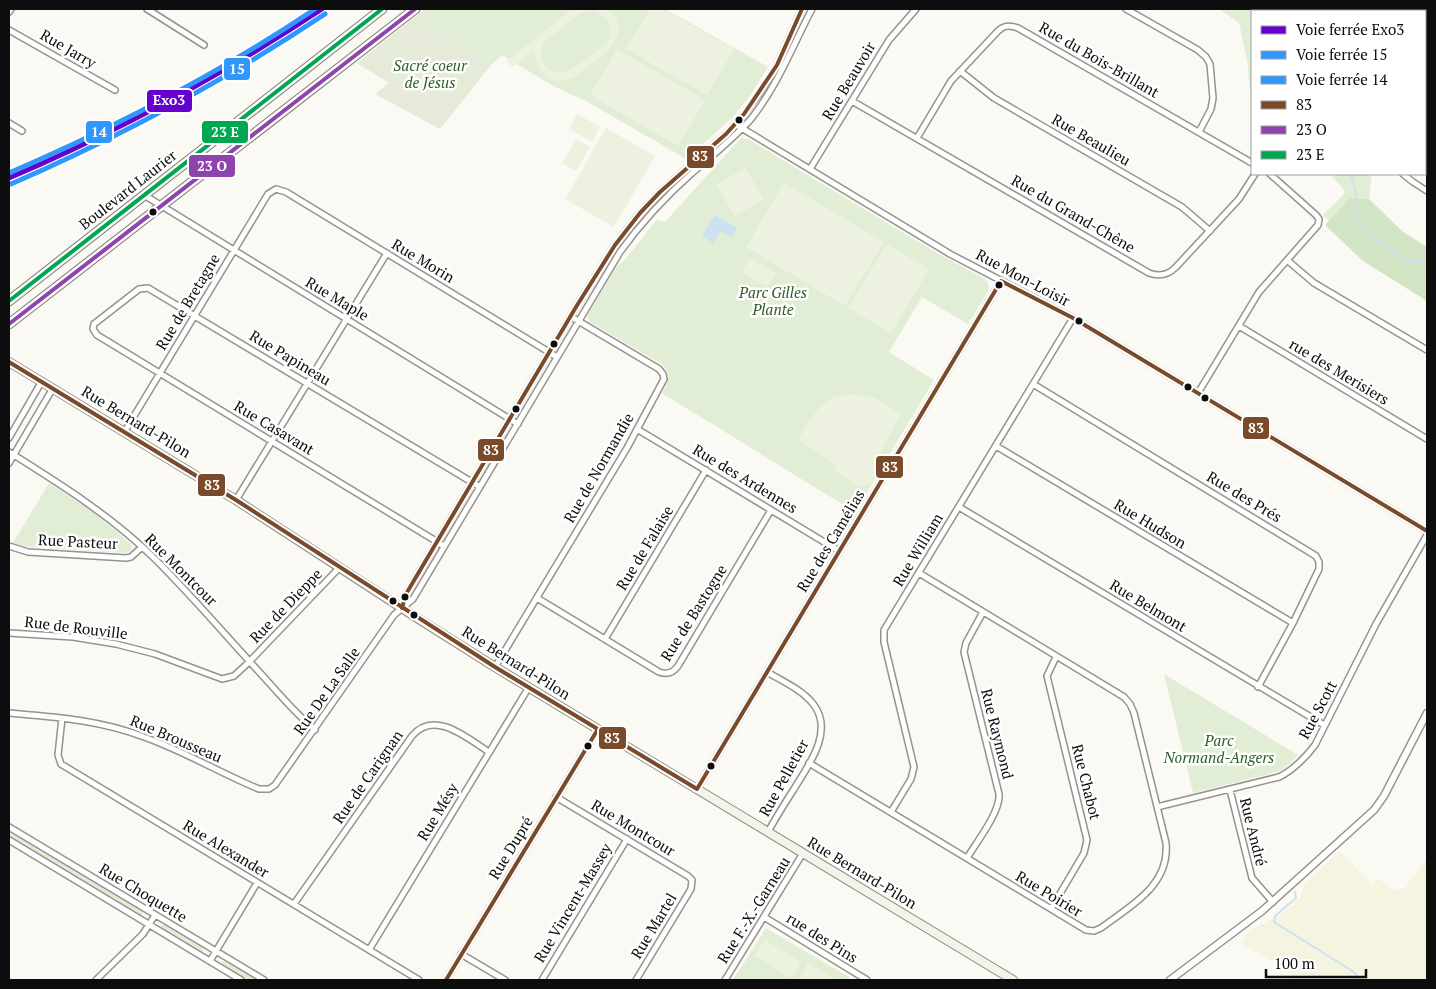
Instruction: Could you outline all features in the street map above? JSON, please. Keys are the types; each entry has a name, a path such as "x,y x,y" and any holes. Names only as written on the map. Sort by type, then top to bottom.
{"main road":[{"name":"Boulevard Laurier","path":"9,301 382,9"},
{"path":"9,324 415,9"},
{"name":"Rue Bernard-Pilon","path":"9,362 236,500 495,667 1013,980"}],"street":[{"path":"147,9 204,45"},
{"path":"402,608 406,594 608,256 640,213 687,166 736,124 758,95 777,65 802,9"},
{"name":"Rue De La Salle","path":"271,788 285,773 394,615 413,599 615,260 648,216 742,128 758,110 781,75 812,9"},
{"name":"Rue Beauvoir","path":"810,169 889,40 916,9"},
{"path":"1126,9 1198,50 1208,59 1211,67 1213,101 1210,112 1199,132"},
{"name":"Rue du Bois-Brillant","path":"916,138 945,91 960,71 999,29 1013,26 1251,161"},
{"name":"Rue Jarry","path":"9,30 115,90"},
{"name":"Rue Beaulieu","path":"960,71 990,96 1182,207 1210,230"},
{"name":"Rue du Grand-Chêne","path":"852,101 1152,274 1162,275 1172,271 1239,199 1255,175"},
{"path":"9,122 22,130"},
{"name":"Rue Mon-Loisir","path":"736,124 950,254 1073,318 1427,533"},
{"path":"687,166 693,173"},
{"path":"1198,393 1259,292 1318,226 1318,218 1271,175"},
{"path":"1405,175 1427,191"},
{"name":"Rue de Bretagne","path":"125,431 270,193 276,189"},
{"name":"Rue Morin","path":"276,189 283,191 557,357"},
{"name":"Rue Maple","path":"144,195 518,424"},
{"path":"236,500 387,254"},
{"path":"608,256 615,260"},
{"path":"1287,260 1314,282 1427,350"},
{"name":"Rue des Camélias","path":"697,789 1001,281"},
{"name":"Rue Papineau","path":"93,328 98,320 139,289 144,287 151,289 480,487"},
{"name":"Rue de Normandie","path":"495,667 637,429 664,379 659,369 571,316"},
{"name":"Rue William","path":"890,812 912,777 914,767 883,635 885,628 1073,318"},
{"name":"rue des Merisiers","path":"1239,326 1427,439"},
{"name":"Rue Casavant","path":"93,328 97,335 444,546"},
{"path":"9,438 42,381"},
{"name":"Rue des Prés","path":"1033,384 1315,554 1319,560 1319,569 1293,623 1258,687"},
{"path":"9,463 11,453 53,388"},
{"name":"Rue des Ardennes","path":"637,429 840,551"},
{"name":"Rue Hudson","path":"996,446 1293,623"},
{"name":"Rue Montcour","path":"11,453 73,493 110,520 142,547 186,591 249,662 315,730"},
{"name":"Rue de Falaise","path":"605,639 706,470"},
{"name":"Rue Belmont","path":"959,507 1324,725"},
{"name":"Rue de Bastogne","path":"537,598 661,673 667,674 675,670 771,510"},
{"name":"Rue Scott","path":"1157,807 1230,790 1284,774 1311,751 1427,533"},
{"name":"Rue Pasteur","path":"9,546 28,552 126,558 131,557 142,547"},
{"name":"Rue de Dieppe","path":"249,662 340,567"},
{"name":"Rue Poirier","path":"809,763 1086,930 1094,931 1101,928 1152,888 1162,874 1166,857 1166,843 1134,713 1130,704 1124,697 918,574"},
{"name":"Rue Raymond","path":"967,858 998,807 999,799 964,652 966,643 983,612"},
{"name":"Rue de Rouville","path":"9,632 73,637 116,644 155,654 222,679 234,676 249,662"},
{"name":"Rue Chabot","path":"1051,909 1082,858 1087,843 1047,676 1056,657"},
{"name":"Rue Pelletier","path":"767,672 806,696 818,710 821,729 817,747 809,763 768,832"},
{"name":"Rue Mésy","path":"369,950 529,687"},
{"path":"1170,980 1272,902 1377,806 1402,763 1427,713"},
{"name":"Rue Brousseau","path":"9,714 96,723 135,734 170,747 256,788 264,790 271,788"},
{"name":"Rue Alexander","path":"62,718 58,757 61,764 419,980"},
{"name":"Rue de Carignan","path":"294,904 412,736 419,729 431,725 444,726 489,752"},
{"name":"Rue Dupré","path":"446,980 598,729"},
{"name":"Rue André","path":"1230,790 1252,878 1272,902"},
{"name":"Rue Montcour","path":"556,797 688,876 692,884"},
{"name":"Rue Choquette","path":"9,827 264,980"},
{"name":"Rue Vincent-Massey","path":"542,980 627,839"},
{"name":"Rue Choquette","path":"9,840 241,980"},
{"name":"Rue F.-X.-Garneau","path":"725,980 803,853"},
{"path":"210,961 257,883"},
{"name":"Rue Martel","path":"636,980 691,890 692,884"},
{"path":"96,980 129,948 155,915"},
{"name":"rue des Pins","path":"764,917 860,979 866,980"},
{"path":"461,954 505,980"}],"green space":[{"path":"425,9 665,9 768,67 747,100 732,118 686,159 586,101 553,86 502,55 491,65 416,16"},
{"path":"573,9 608,9 618,24 616,38 607,51 581,73 572,78 557,80 545,75 537,64 534,50 512,67 507,61","holes":["591,10 604,16 609,24 610,33 607,41 573,68 561,73 549,70 541,56 544,42 579,14"]},
{"path":"650,9 662,9 734,49 707,95 626,49"},
{"path":"1219,9 1306,10 1251,10 1251,98 1247,60 1239,23"},
{"path":"1427,9 1427,82 1426,84 1426,10 1306,10"},
{"name":"Sacré coeur de Jésus","path":"416,16 491,65 440,129 375,94 389,83 357,63"},
{"path":"617,49 705,100 678,146 590,95"},
{"path":"577,114 600,127 592,142 569,129"},
{"path":"606,128 655,156 614,227 565,199"},
{"name":"Parc Gilles Plante","path":"741,138 748,139 935,252 985,279 988,283 989,289 968,324 922,297 889,352 934,380 855,512 662,393 668,379 663,365 590,322 587,316 616,267 622,263 656,221 665,222"},
{"path":"576,139 590,147 576,171 562,163"},
{"path":"745,168 764,199 735,216 716,185"},
{"path":"1331,175 1372,175 1369,199 1350,198 1329,221 1323,215 1345,191"},
{"path":"784,183 884,242 845,306 746,247"},
{"path":"1350,198 1369,199 1403,232 1427,247 1427,301 1363,261 1325,225"},
{"path":"887,244 929,269 891,333 848,308"},
{"path":"750,258 776,273 767,287 742,272"},
{"path":"859,395 876,398 901,414 880,453 885,457 870,484 860,487 834,470 837,465 798,439 823,404 835,397"},
{"path":"49,483 90,510 130,543 131,551 125,553 29,547 13,543"},
{"name":"Parc Normand-Angers","path":"1164,674 1298,755 1284,769 1277,772 1193,793"},
{"path":"9,830 142,911 143,916 140,917 9,838"},
{"path":"1340,851 1372,885 1378,878 1389,887 1398,891 1405,888 1427,857 1427,980 1293,980 1287,966 1272,961 1242,944 1246,935 1252,929 1280,915 1300,898 1305,883"},
{"path":"161,925 165,925 202,947 204,952 200,953 161,929"},
{"path":"766,928 849,977 850,980 733,980"},
{"path":"765,940 801,962 791,978 755,956"},
{"path":"226,961 257,980 245,980 222,966 222,962"},
{"path":"808,963 835,980 798,980"}],"water":[{"path":"715,215 737,228 731,237 721,231 713,243 702,236"}],"waterway":[{"path":"1351,175 1356,195 1355,210 1357,218 1366,233 1398,256 1406,260 1421,260 1427,264"},
{"path":"1295,892 1296,898 1275,916 1274,922 1354,972 1360,980"}],"rail line":[{"name":"14","path":"9,173 88,137 166,98 241,56 315,9"},
{"name":"Exo3","path":"9,178 90,141 169,101 246,57 322,9"},
{"name":"15","path":"11,184 133,127 172,106 250,62 325,14"}],"transit line":[{"path":"9,301 382,9"},
{"path":"9,324 415,9"},
{"name":"83","path":"402,608 406,594 576,307 615,245 640,213 660,192 726,134 744,114 777,65 802,9"},
{"name":"83","path":"9,362 236,500 495,667 697,789 1001,281 1073,318 1427,531"},
{"name":"83","path":"446,980 598,729"}]}
